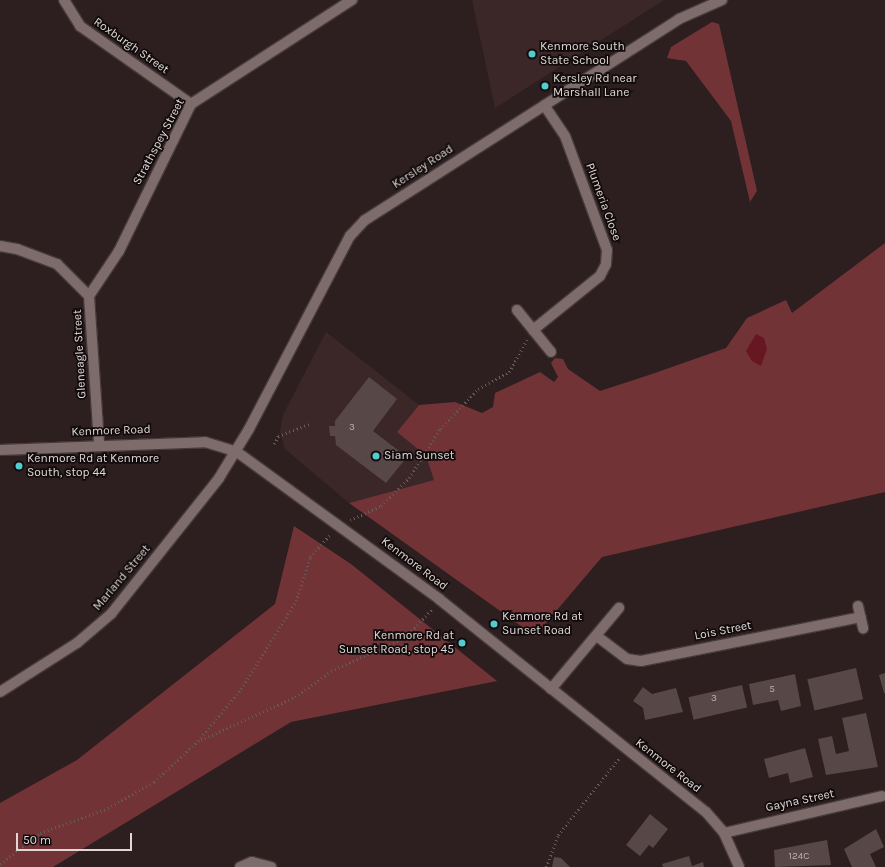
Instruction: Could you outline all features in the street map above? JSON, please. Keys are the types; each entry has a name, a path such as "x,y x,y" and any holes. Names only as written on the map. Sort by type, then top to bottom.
{"street":[{"name":"Roxburgh Street","path":"64,0 80,26 191,104"},
{"name":"Strathspey Street","path":"89,296 119,251 191,104 352,0"},
{"name":"Kersley Road","path":"237,452 350,236 365,220 679,19 722,0"},
{"name":"Plumeria Close","path":"533,330 600,276 606,264 607,250 565,136 544,105"},
{"name":"Gleneagle Street","path":"0,246 17,249 57,264 89,296 99,444"},
{"path":"517,310 551,352"},
{"name":"Kenmore Road","path":"0,450 99,444 205,442 237,452 439,599 706,812 724,833 739,867"},
{"name":"Marland Street","path":"0,692 77,643 111,614 237,452"},
{"path":"858,606 863,628"},
{"path":"551,689 598,637 619,608"},
{"name":"Lois Street","path":"598,637 627,659 641,661 860,617"},
{"name":"Gayna Street","path":"724,833 882,796"},
{"path":"240,867 252,862 271,867"}],"path":[{"path":"0,864 40,833 104,810 154,782 198,741 241,689 296,601 310,557 339,525 381,506 409,478 440,429 478,389 509,372 533,330"},
{"path":"274,444 278,436 310,424"},
{"path":"198,741 295,698 331,671 406,637 439,599"},
{"path":"546,867 558,835 627,750"}],"shaded area":[{"name":"Kenmore South State School","path":"472,0 664,0 495,108"},
{"path":"712,22 719,24 757,191 750,202 731,121 686,61 667,58 671,47"},
{"path":"885,243 885,492 602,557 535,636 349,503 434,480 426,456 397,432 419,405 455,402 482,413 493,407 495,393 540,372 554,382 558,377 551,363 555,358 563,359 568,369 600,391 652,374 726,348 747,318 786,300 792,313"},
{"path":"326,332 419,405 397,432 426,456 434,480 349,503 285,449 280,431 283,415"},
{"path":"756,334 764,338 767,349 761,366 752,361 746,351"},
{"path":"294,526 351,564 497,681 291,722 53,867 0,867 0,803 77,760 275,604"}],"building":[{"path":"369,377 397,399 373,431 407,457 386,483 336,445 335,436 330,436 329,426 335,426 335,421"},
{"path":"856,668 863,699 814,710 807,679"},
{"path":"885,673 885,693 884,693 879,675"},
{"path":"795,674 801,706 781,711 778,700 753,705 749,684"},
{"path":"742,685 747,707 694,720 688,697"},
{"path":"643,687 652,694 676,688 683,712 645,720 643,708 633,701"},
{"path":"866,713 878,767 826,775 818,739 832,736 836,754 849,751 842,718"},
{"path":"805,748 813,777 790,783 788,773 769,778 764,759"},
{"path":"650,814 668,829 653,848 649,845 640,856 626,845"},
{"path":"876,829 884,847 870,854 876,867 852,867 844,849"},
{"path":"827,840 831,865 775,867 774,850"},
{"path":"689,856 692,866 703,862 704,867 663,867 662,864"},
{"path":"554,857 561,858 570,867 552,867"}],"place":[{"name":"Kenmore South State School","path":"532,54"},
{"name":"Kersley Rd near Marshall Lane","path":"545,86"},
{"name":"Siam Sunset","path":"376,456"},
{"name":"Kenmore Rd at Kenmore South, stop 44","path":"19,466"},
{"name":"Kenmore Rd at Sunset Road","path":"494,624"},
{"name":"Kenmore Rd at Sunset Road, stop 45","path":"462,643"}]}
